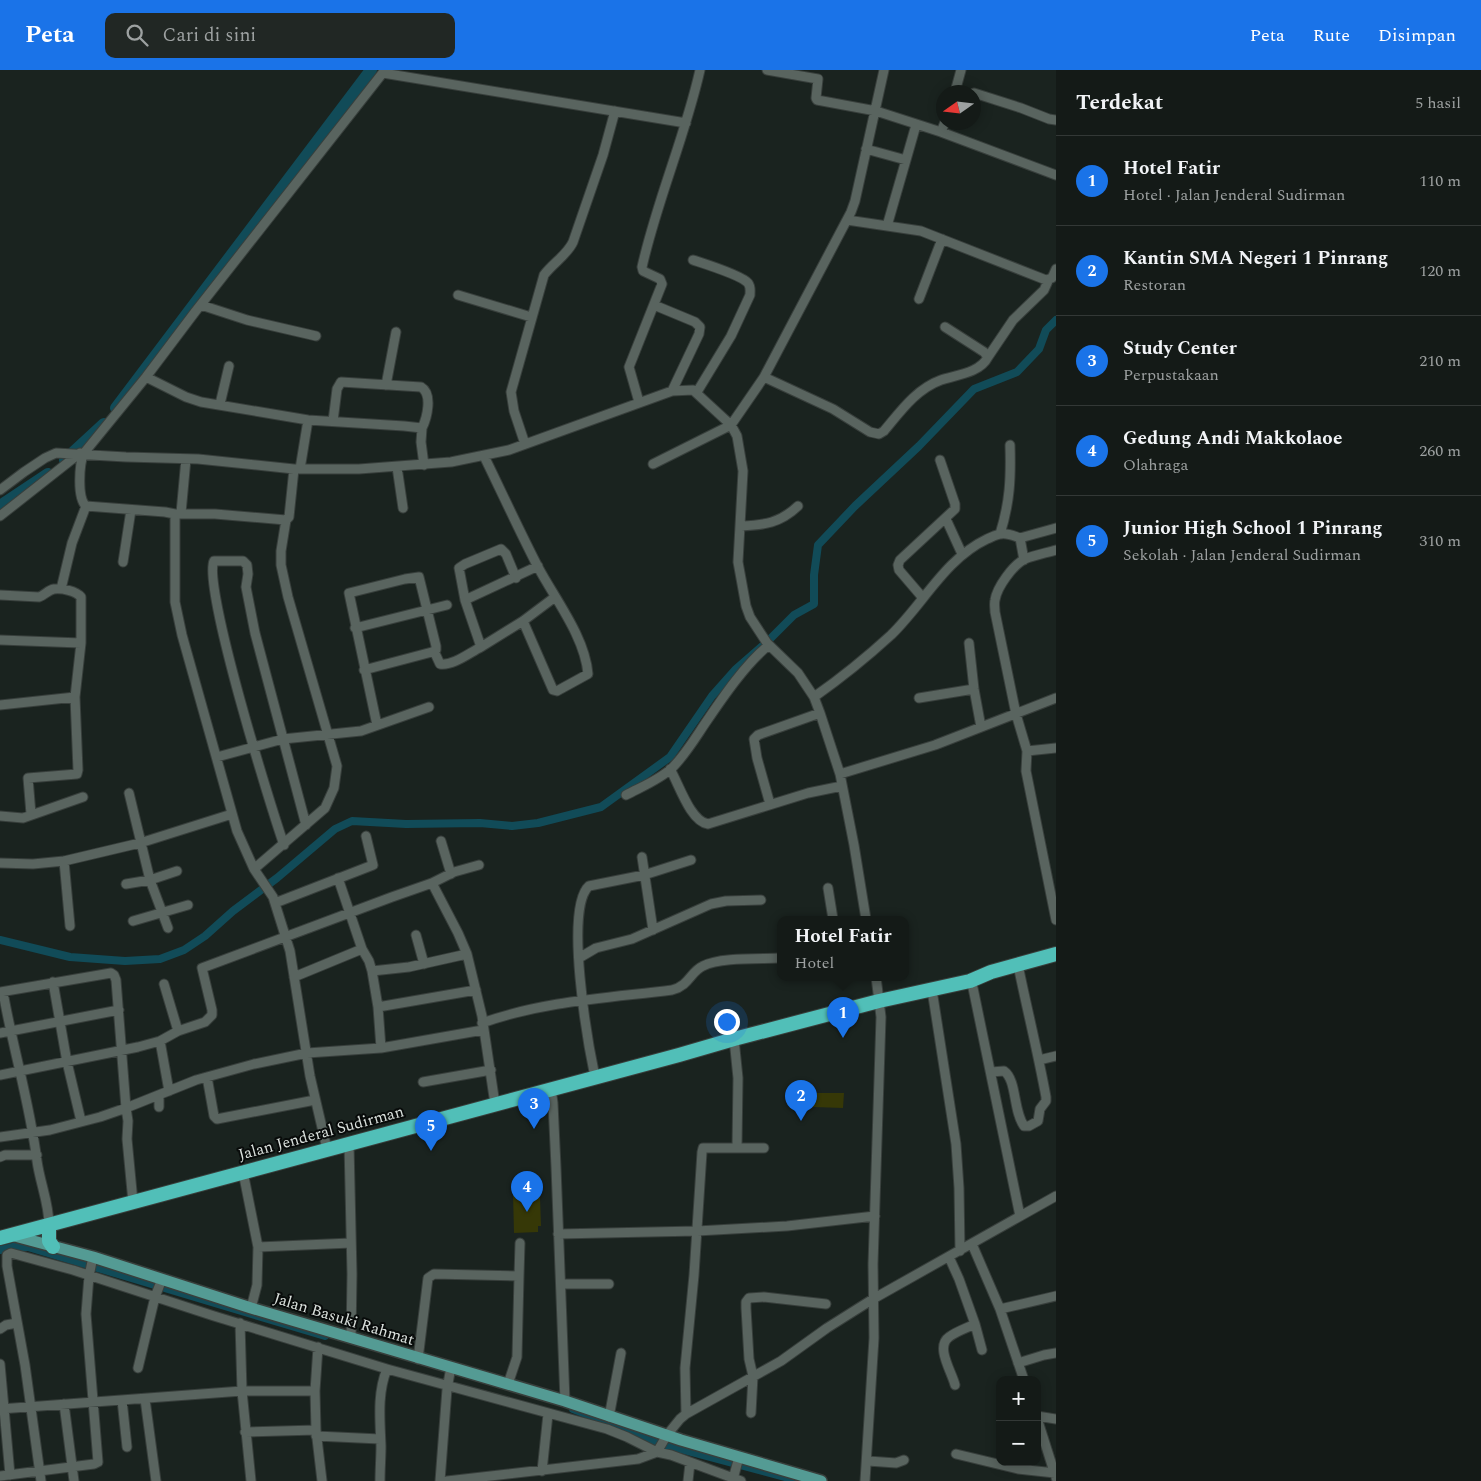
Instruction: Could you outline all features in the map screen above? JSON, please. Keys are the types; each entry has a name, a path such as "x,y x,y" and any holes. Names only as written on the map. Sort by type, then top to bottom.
{"highway":[{"name":"Jalan Jenderal Sudirman","path":"5,1236 495,1104 552,1096 595,1078 880,1001 970,981 991,972 1056,954"},
{"path":"49,1225 49,1241 53,1246"}],"main road":[{"name":"Jalan Basuki Rahmat","path":"5,1236 53,1246 160,1282 352,1338 451,1370 565,1401 609,1417 662,1444 738,1460 822,1481"}],"street":[{"path":"639,402 629,367 662,284 662,281 643,271 642,267 657,212 686,123 700,70"},
{"path":"767,70 818,74 817,100 876,111 941,132 1056,175"},
{"path":"653,464 731,425 764,377 848,220 855,201 884,70"},
{"path":"957,85 961,70"},
{"path":"0,516 79,453 146,378 201,305 386,72 686,123"},
{"path":"981,96 1021,108 1049,120 1056,120"},
{"path":"525,444 510,397 531,317 544,275 556,260 570,249 573,242 615,111"},
{"path":"888,226 916,125"},
{"path":"866,149 906,160"},
{"path":"848,220 921,231 1012,268 1040,278 1050,279"},
{"path":"919,299 942,239"},
{"path":"693,260 739,278 747,282 750,288 750,295 731,336 697,392"},
{"path":"764,377 833,409 870,432 879,434 884,431 915,396 924,390 940,381 982,366 1013,320 1044,290 1056,269"},
{"path":"458,294 531,317"},
{"path":"201,305 247,320 316,336"},
{"path":"654,305 695,322 700,327 699,334 672,391"},
{"path":"945,327 984,352 988,357"},
{"path":"386,385 396,332"},
{"path":"220,404 229,366"},
{"path":"146,378 190,399 308,420 422,428"},
{"path":"333,421 338,384 342,382 421,387 425,389 427,394 427,408 421,442 424,465"},
{"path":"0,490 56,452 186,459 297,469 424,465 484,456 525,444 672,391 688,389 697,392 731,425 739,445 743,471 738,562 744,597 750,617 765,648 792,666 814,697 840,774 866,916"},
{"path":"255,871 325,808 330,800 336,778 337,766 329,734 288,597 281,565 281,550 286,520 289,517 308,420"},
{"path":"1000,534 1011,489 1010,445"},
{"path":"79,453 81,460 81,498 86,506 286,520"},
{"path":"484,456 538,566 583,651 588,674 557,690 553,690 523,620"},
{"path":"186,459 178,513 175,602 182,635 237,831 255,871 270,892 275,903 292,962 315,1100 327,1150"},
{"path":"923,598 899,570 898,565 900,560 953,512 955,504 940,460"},
{"path":"397,467 403,508"},
{"path":"61,589 72,543 86,506"},
{"path":"741,526 777,521 786,517 798,506"},
{"path":"123,562 131,510"},
{"path":"946,519 962,554"},
{"path":"814,697 843,676 890,635 962,554 1000,534 1020,538 1056,528"},
{"path":"1020,538 1024,560"},
{"path":"481,647 465,600 459,568 501,549 506,554 516,578"},
{"path":"1056,550 1024,560 1006,577 998,590 995,600 995,612 1016,714 1027,751 1026,771 1056,920"},
{"path":"284,845 235,680 217,603 212,564 214,561 243,561 247,565 246,587 250,611 306,825"},
{"path":"465,600 516,578 538,566"},
{"path":"377,725 349,593 420,577 436,646 434,651 440,664 443,665 450,664 481,647 555,597"},
{"path":"0,595 39,597 53,589 61,589 76,593 81,598 81,643 75,697 79,766 77,774 28,778 31,814"},
{"path":"355,628 447,604"},
{"path":"0,640 81,643"},
{"path":"969,643 974,689 982,727"},
{"path":"626,795 670,769 688,749 724,696 765,648"},
{"path":"364,670 434,651"},
{"path":"918,698 974,689"},
{"path":"0,705 75,697"},
{"path":"840,774 935,745 1056,698"},
{"path":"216,757 284,740 361,731 429,707"},
{"path":"770,804 757,758 754,739 758,735 820,713"},
{"path":"1027,751 1056,748"},
{"path":"670,769 693,812 700,822 708,824 808,793 842,786"},
{"path":"129,793 150,880 168,928"},
{"path":"0,816 18,818 83,798"},
{"path":"0,863 33,864 64,862 140,843 232,814"},
{"path":"275,903 373,865 366,836"},
{"path":"441,841 451,874"},
{"path":"642,857 654,930"},
{"path":"595,1078 579,958 578,914 582,896 589,886 644,874 691,860"},
{"path":"64,862 70,926"},
{"path":"0,1076 160,1041 178,1031 204,1022 212,1016 202,968 479,865"},
{"path":"126,884 150,880 177,871"},
{"path":"338,878 348,913 372,971 378,1006 381,1048"},
{"path":"432,883 467,954 483,1026 495,1104"},
{"path":"828,888 833,916"},
{"path":"579,958 596,948 632,939 711,904 726,901 761,900"},
{"path":"133,921 188,905"},
{"path":"416,935 424,964"},
{"path":"294,977 362,949"},
{"path":"372,971 424,964 467,954"},
{"path":"0,1137 34,1133 100,1117 207,1077 248,1065 307,1053 381,1048 483,1026 521,1010 676,989 687,983 699,968 720,960 777,958"},
{"path":"991,1072 1000,1071 1007,1073 1010,1078 1018,1115 1024,1126 1029,1126 1038,1121 1040,1109 1046,1101 1018,965"},
{"path":"49,1225 49,1213 34,1133 1,992 111,972 114,975 119,1010 120,1051 128,1122 132,1202"},
{"path":"865,1481 868,1461 874,1338 873,1300 880,1017 877,981"},
{"path":"970,981 991,1072 1020,1216"},
{"path":"53,982 67,1062 81,1121"},
{"path":"164,984 178,1031"},
{"path":"378,1006 476,990"},
{"path":"932,990 956,1144 960,1251"},
{"path":"0,1033 119,1010"},
{"path":"734,1039 738,1078 736,1147"},
{"path":"160,1041 169,1091"},
{"path":"1039,1060 1056,1056"},
{"path":"424,1082 491,1070"},
{"path":"207,1077 214,1116 217,1119 315,1100"},
{"path":"159,1096 159,1108"},
{"path":"552,1096 565,1401"},
{"path":"348,1144 353,1298 352,1338"},
{"path":"686,1414 685,1368 703,1148 764,1148"},
{"path":"0,1157 5,1155 37,1155"},
{"path":"243,1172 258,1247 256,1285 251,1308"},
{"path":"449,1481 638,1460 662,1444 680,1419 686,1414 781,1361 827,1328 873,1300 1056,1196"},
{"path":"558,1234 697,1231 787,1226 875,1216"},
{"path":"258,1247 351,1243"},
{"path":"508,1384 517,1357 520,1243"},
{"path":"972,1244 1000,1309 1023,1376"},
{"path":"41,1481 25,1365 6,1262 7,1255 9,1254 46,1262 387,1369 448,1384 627,1437 662,1444 670,1455 736,1478 738,1460"},
{"path":"949,1257 975,1324 982,1350"},
{"path":"0,1476 98,1462 86,1314 92,1260"},
{"path":"418,1359 428,1278 430,1276 434,1274 519,1276"},
{"path":"138,1368 160,1282"},
{"path":"561,1284 608,1284"},
{"path":"751,1413 753,1376 747,1342 746,1302 749,1298 764,1296 826,1304"},
{"path":"1000,1309 1056,1296"},
{"path":"0,1329 6,1325 17,1323"},
{"path":"240,1323 242,1391 250,1481"},
{"path":"955,1386 943,1352 944,1343 948,1337 975,1324"},
{"path":"318,1347 315,1391 316,1433 322,1481"},
{"path":"609,1417 621,1353"},
{"path":"1018,1363 1044,1354 1056,1353"},
{"path":"0,1364 1,1409 10,1475"},
{"path":"380,1481 379,1427 381,1391 387,1369"},
{"path":"440,1481 448,1384 451,1370"},
{"path":"1,1409 242,1391 315,1391"},
{"path":"145,1399 156,1481"},
{"path":"122,1400 127,1446"},
{"path":"64,1404 74,1481"},
{"path":"542,1471 548,1414"},
{"path":"1041,1417 1056,1419"},
{"path":"1009,1466 1055,1476 1038,1421"},
{"path":"246,1432 316,1433 380,1439"},
{"path":"956,1454 996,1463"},
{"path":"868,1461 896,1463 904,1460"},
{"path":"688,1481 690,1463"}],"shaded area":[{"path":"813,1093 844,1093 843,1108 813,1107"},
{"path":"536,1193 536,1197 540,1197 541,1226 538,1226 538,1232 514,1233 513,1194"}],"waterway":[{"path":"116,408 371,70"},
{"path":"0,940 70,957 125,961 160,959 184,950 205,936 233,911 277,878 335,829 352,821 406,824 480,823 512,826 538,823 601,807 670,757 712,696 736,669 794,615 814,604 814,575 818,545 974,389 1017,372 1039,349 1046,330 1056,320"},
{"path":"65,460 104,424"},
{"path":"0,506 48,474"},
{"path":"0,1250 13,1247 28,1247 325,1336"},
{"path":"573,1409 665,1445 800,1481"}],"place":[{"name":"Hotel Fatir","path":"843,1038"},
{"name":"Kantin SMA Negeri 1 Pinrang","path":"801,1121"},
{"name":"Study Center","path":"534,1129"},
{"name":"Junior High School 1 Pinrang","path":"431,1151"},
{"name":"Gedung Andi Makkolaoe","path":"527,1212"}]}
